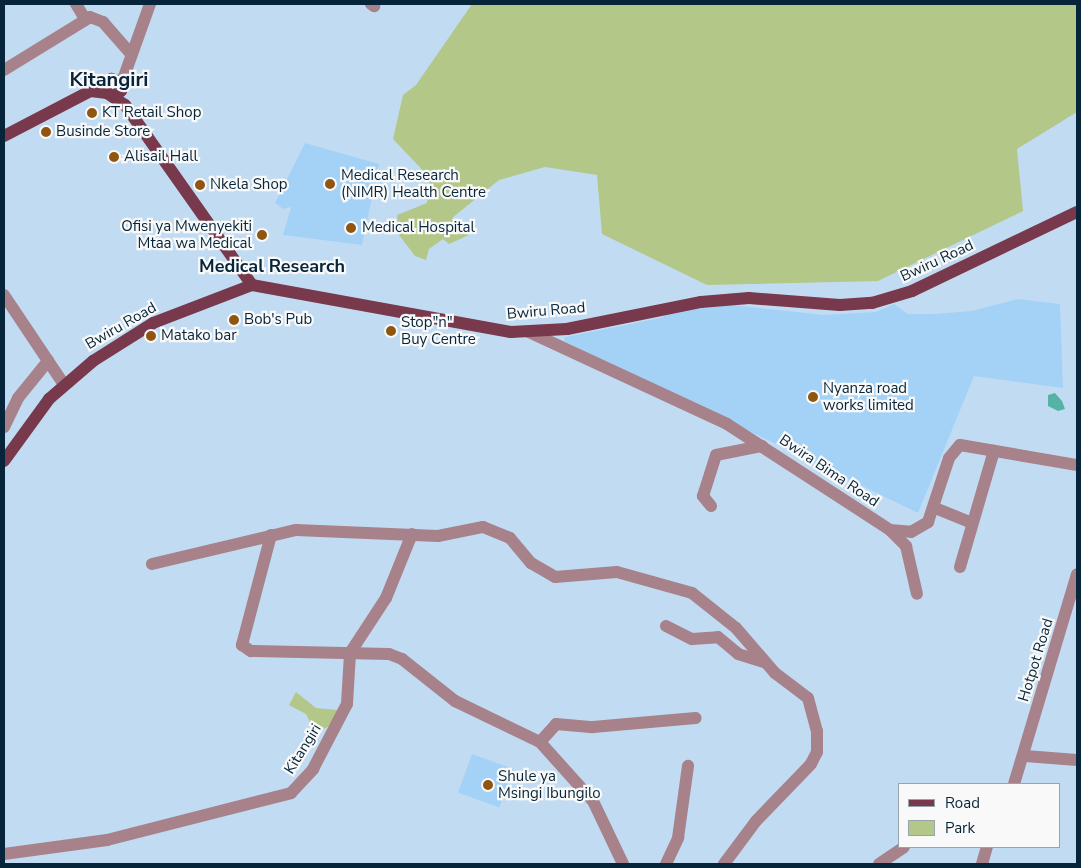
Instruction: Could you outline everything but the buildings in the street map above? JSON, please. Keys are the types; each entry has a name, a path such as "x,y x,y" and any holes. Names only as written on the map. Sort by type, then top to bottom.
{"main road":[{"path":"4,136 90,91 114,88 252,286"},
{"name":"Bwiru Road","path":"4,461 63,383 153,322 252,286 453,324 529,332 701,302 749,298 840,305 888,300 1077,212"}],"street":[{"path":"76,4 85,19"},
{"path":"114,88 131,54 150,4"},
{"path":"4,70 85,19 103,22 131,54"},
{"path":"5,300 63,383"},
{"name":"Bwira Bima Road","path":"529,332 727,424 890,530 906,546 917,594"},
{"path":"4,427 18,398 48,361"},
{"path":"890,530 918,530 936,508 954,448 965,444 994,451 1077,465"},
{"path":"711,506 703,496 716,456 762,446"},
{"path":"960,567 970,522 994,451"},
{"path":"936,508 970,522"},
{"path":"152,564 272,535 322,529 450,535 489,527 521,546 531,563 554,577 617,572 692,593 736,628 764,662 808,698 815,717 817,752 724,864"},
{"name":"Kitangiri","path":"4,854 108,840 291,793 313,769 347,704 350,653 386,598 412,534"},
{"path":"272,535 242,645 251,651 290,654 389,654 402,659 470,710 540,742 593,801 623,864"},
{"name":"Hotpot Road","path":"1014,783 1026,756 1077,574"},
{"path":"666,626 692,640 718,637 738,654 764,662"},
{"path":"540,742 554,725 593,727 696,718"},
{"path":"1026,756 1077,760"},
{"path":"666,864 678,838 688,766"},
{"path":"879,864 903,848"},
{"path":"982,864 987,848"}],"shaded area":[{"name":"Medical Research (NIMR) Health Centre","path":"305,143 379,164 362,245 283,235 291,207 283,209 275,203"},
{"path":"1018,299 1060,304 1063,388 974,376 918,513 564,341 565,337 661,318 673,311 732,305 824,315 876,312 894,304 908,314 934,314 971,311"},
{"path":"1055,393 1062,401 1065,409 1058,411 1048,406 1048,395"},
{"path":"472,754 513,769 499,808 458,793"}],"green space":[{"path":"472,4 1077,4 1077,112 1017,149 1023,211 878,281 707,285 602,234 597,175 545,167 499,180 452,218 464,222 469,235 449,244 443,239 429,249 426,260 415,256 399,235 397,215 427,203 430,178 393,139 403,95 416,85"},
{"path":"296,692 316,708 338,710 331,725 324,729 312,726 306,714 289,705"}],"place":[{"name":"KT Retail Shop","path":"92,113"},
{"name":"Businde Store","path":"46,132"},
{"name":"Alisail Hall","path":"114,157"},
{"name":"Medical Research (NIMR) Health Centre","path":"330,184"},
{"name":"Nkela Shop","path":"200,185"},
{"name":"Medical Hospital","path":"351,228"},
{"name":"Ofisi ya Mwenyekiti Mtaa wa Medical","path":"262,235"},
{"name":"Bob's Pub","path":"234,320"},
{"name":"Stop\"n\" Buy Centre","path":"391,331"},
{"name":"Matako bar","path":"151,336"},
{"name":"Nyanza road works limited","path":"813,397"},
{"name":"Shule ya Msingi Ibungilo","path":"488,785"}],"district":[{"name":"Kitangiri","path":"109,79"},
{"name":"Medical Research","path":"272,266"}]}
